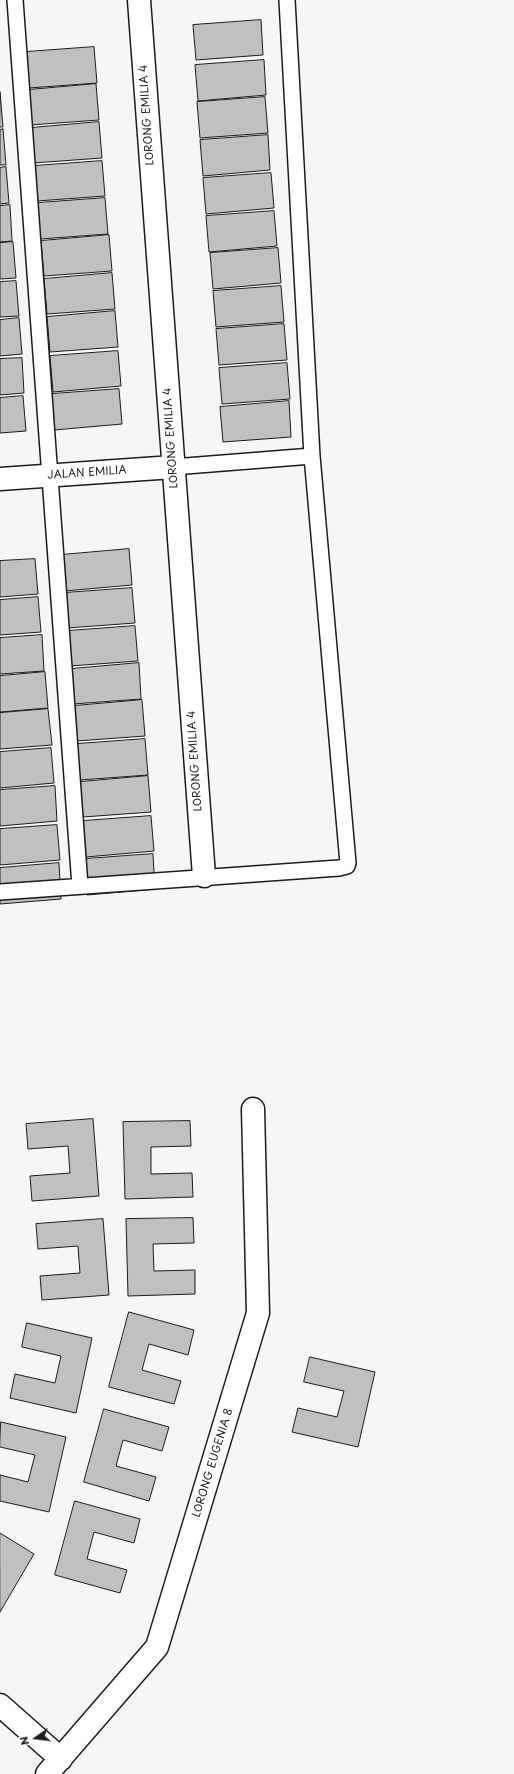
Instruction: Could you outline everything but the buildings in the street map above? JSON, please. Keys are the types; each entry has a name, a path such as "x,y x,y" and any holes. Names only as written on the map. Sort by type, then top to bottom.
{"street":[{"name":"LORONG EMILIA 4","path":"139,0 204,876"},
{"name":"JALAN EMILIA","path":"0,479 173,467"},
{"name":"LORONG EUGENIA 8","path":"54,1766 157,1647 258,1313 252,1109"},
{"path":"0,1705 54,1766"}],"lane":[{"path":"15,0 80,886"},
{"path":"0,892 204,876 339,868 347,866 348,863 312,456 287,0"},
{"path":"173,467 312,456"}]}
